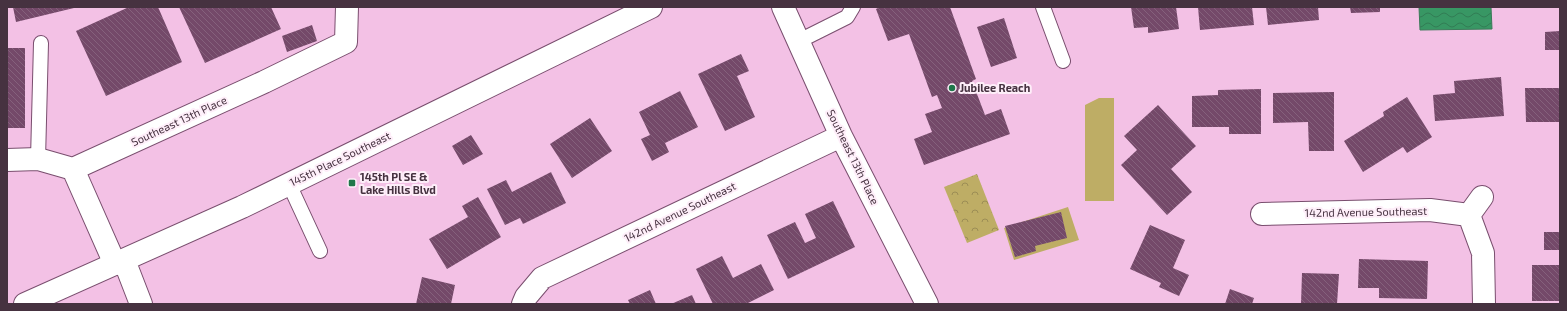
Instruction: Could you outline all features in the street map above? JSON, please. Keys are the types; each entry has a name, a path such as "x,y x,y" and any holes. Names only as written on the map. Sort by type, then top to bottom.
{"street":[{"name":"Southeast 13th Place","path":"73,169 264,82 346,42 347,7"},
{"name":"145th Place Southeast","path":"25,304 235,210 651,7"},
{"name":"Southeast 13th Place","path":"783,7 841,136 927,304"},
{"name":"142nd Avenue Southeast","path":"525,300 542,278 841,136"},
{"path":"7,160 38,159 73,169 141,304"},
{"path":"1482,197 1469,215 1484,253 1484,304"},
{"name":"142nd Avenue Southeast","path":"1262,214 1430,210 1469,215"}],"lane":[{"path":"799,41 847,17 854,7"},
{"path":"1042,7 1063,61"},
{"path":"38,159 41,43"},
{"path":"289,184 320,251"}],"green space":[{"path":"1099,98 1114,98 1114,201 1085,201 1085,105"},
{"path":"977,174 999,230 967,243 944,187"},
{"path":"1068,207 1079,240 1014,260 1004,228"}],"water":[{"path":"1419,7 1491,7 1492,29 1420,30"}],"building":[{"path":"13,7 74,7 74,8 16,22"},
{"path":"129,7 158,7 182,62 106,96 76,31"},
{"path":"179,7 271,7 281,29 205,63"},
{"name":"Jubilee Reach","path":"880,7 950,7 976,79 972,81 985,115 1001,109 1010,134 924,165 914,139 932,132 925,114 942,108 937,95 932,97 909,34 888,41 876,9"},
{"path":"1131,7 1176,7 1179,29 1148,33 1148,27 1134,28"},
{"path":"1198,7 1252,7 1254,25 1200,30"},
{"path":"1266,7 1318,7 1319,20 1268,25"},
{"path":"1350,7 1380,7 1380,12 1351,13"},
{"path":"1004,18 1017,58 991,67 977,27"},
{"path":"312,25 317,41 287,52 282,36"},
{"path":"1560,31 1560,50 1545,50 1545,32"},
{"path":"7,48 25,48 25,128 7,128"},
{"path":"741,54 749,71 737,76 755,117 725,131 698,74"},
{"path":"1501,77 1504,116 1435,121 1433,95 1455,93 1454,81"},
{"path":"1525,88 1560,88 1560,122 1526,122"},
{"path":"1261,89 1261,134 1229,134 1229,127 1192,127 1192,96 1218,95 1218,90"},
{"path":"680,91 698,127 665,143 669,152 652,161 641,139 650,135 639,112"},
{"path":"1334,92 1334,151 1309,151 1308,122 1273,123 1273,93"},
{"path":"1407,97 1432,137 1407,153 1403,147 1363,172 1344,141 1384,116 1383,112"},
{"path":"1158,105 1196,146 1171,169 1192,192 1167,215 1121,165 1137,150 1124,136"},
{"path":"590,118 612,151 572,178 550,144"},
{"path":"471,135 483,154 463,165 452,146"},
{"path":"551,172 566,203 523,224 520,218 505,225 487,189 506,180 512,192"},
{"path":"478,197 501,237 447,269 429,239 468,217 462,206"},
{"path":"833,201 855,247 788,279 767,235 795,222 805,243 816,238 805,214"},
{"path":"1061,212 1067,238 1035,246 1036,251 1015,257 1005,226"},
{"path":"1150,225 1185,240 1173,268 1189,275 1179,296 1159,287 1161,283 1130,269"},
{"path":"1544,232 1560,232 1560,250 1544,250"},
{"path":"722,256 733,278 761,264 774,290 746,304 713,304 696,269"},
{"path":"1359,259 1428,261 1427,299 1379,298 1379,288 1358,288"},
{"path":"1532,265 1560,265 1560,301 1532,301"},
{"path":"1302,273 1339,274 1337,304 1301,304"},
{"path":"422,277 455,285 451,304 416,304"},
{"path":"1230,289 1254,298 1252,304 1225,304"},
{"path":"650,290 656,304 630,304 628,300"},
{"path":"692,295 696,304 671,304"}],"place":[{"name":"Jubilee Reach","path":"952,88"},
{"name":"145th Pl SE & Lake Hills Blvd","path":"352,183"}]}
